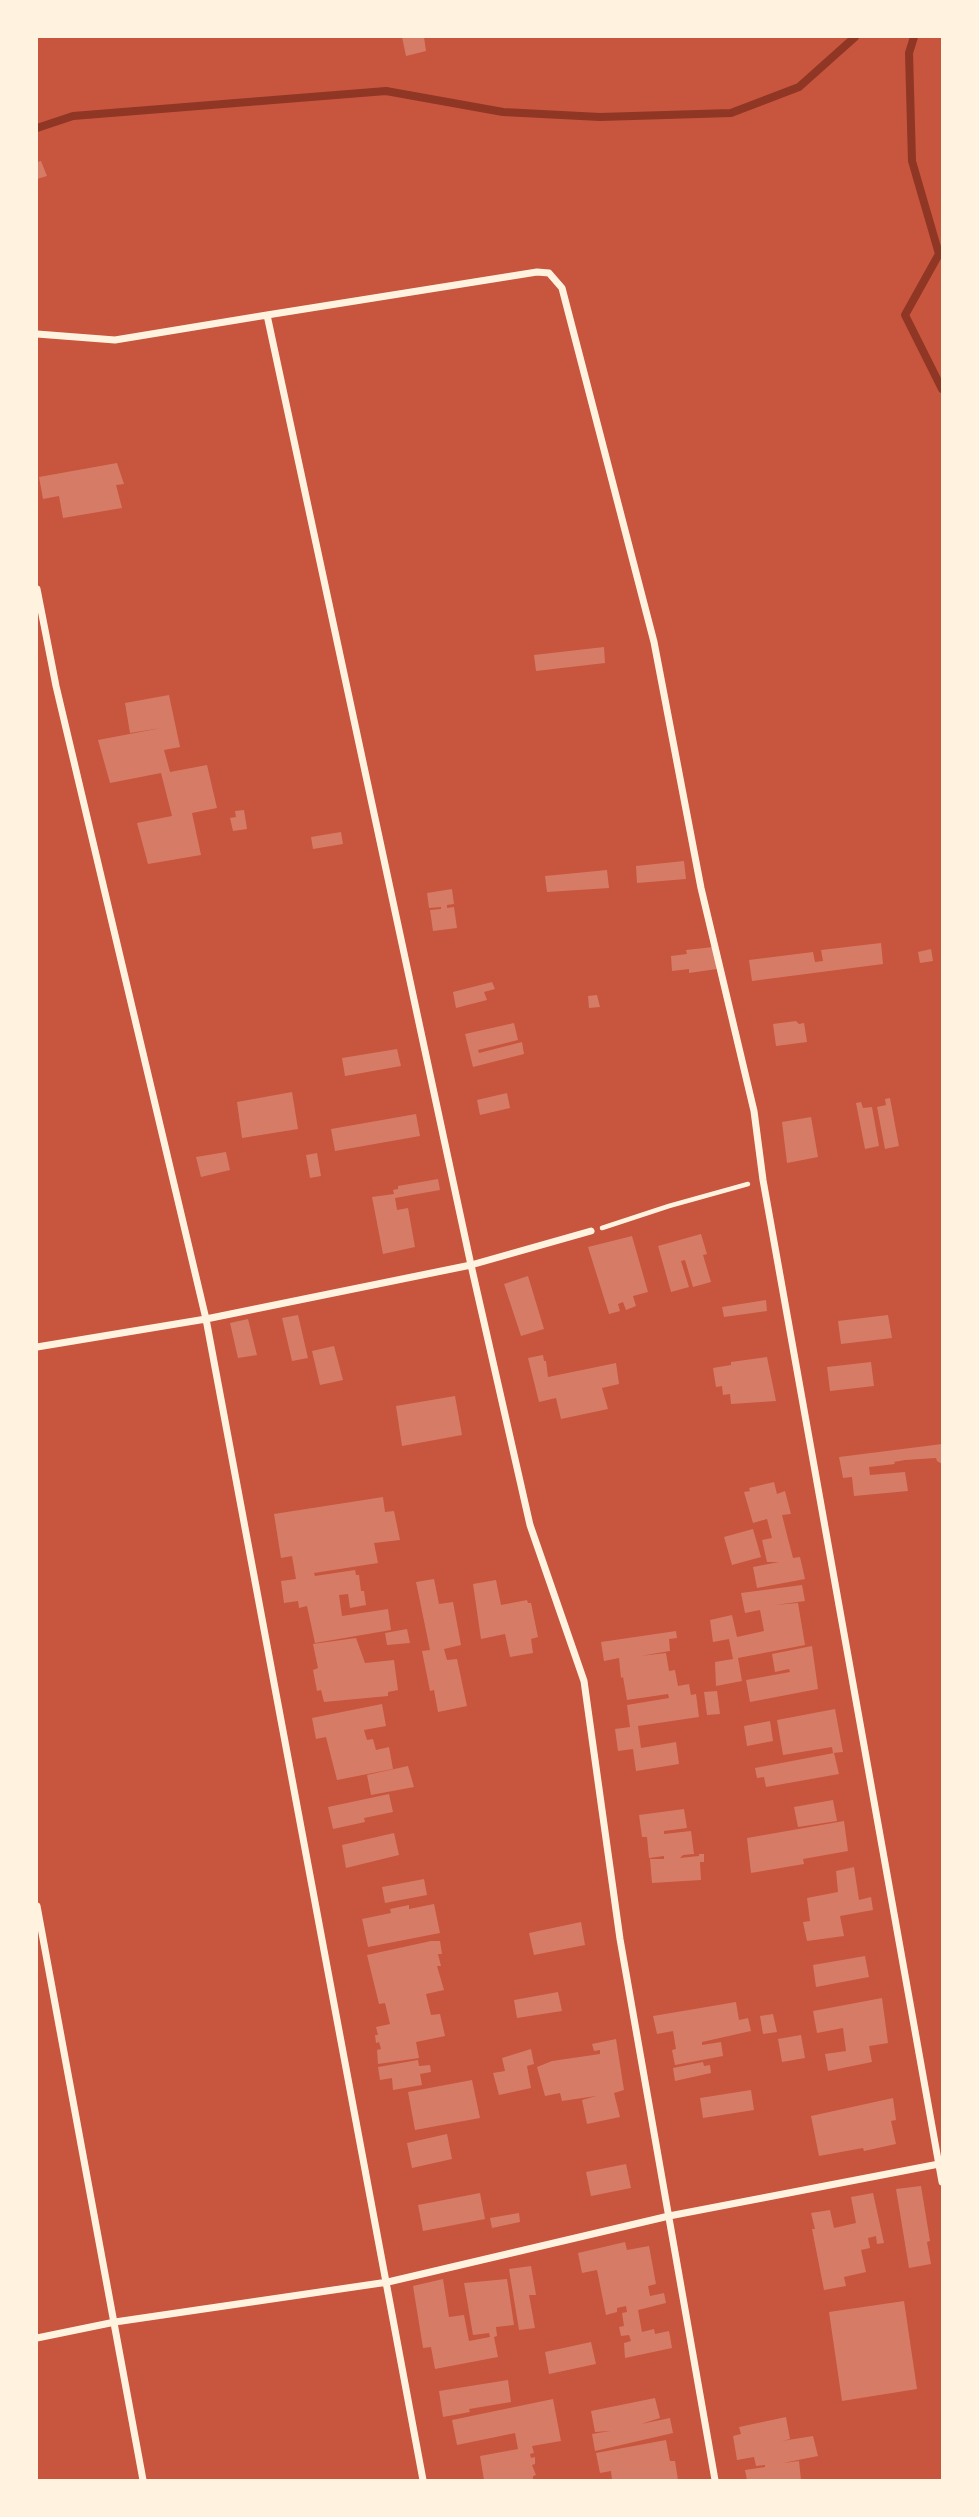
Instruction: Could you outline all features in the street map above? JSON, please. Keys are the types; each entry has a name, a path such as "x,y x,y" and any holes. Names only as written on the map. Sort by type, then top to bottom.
{"street":[{"path":"37,334 115,340 537,272 549,273 562,288 654,642 701,888 754,1111 763,1180 942,2182"},
{"path":"267,315 471,1265 530,1525 584,1681 620,1938 715,2480"},
{"path":"37,589 56,686 206,1319 388,2281 423,2480"},
{"path":"37,1348 206,1319 471,1265 591,1231"},
{"path":"37,1906 144,2480"},
{"path":"37,2338 115,2322 388,2281 669,2216 939,2164"}],"path":[{"path":"591,1231 763,1180"}],"building":[{"path":"402,37 424,37 426,51 406,56"},
{"path":"41,161 47,176 37,179 37,162"},
{"path":"117,463 124,484 116,485 122,508 63,518 59,496 43,499 39,477"},
{"path":"604,647 605,663 536,671 534,655"},
{"path":"169,695 180,747 164,750 170,772 207,765 217,808 192,813 201,855 148,864 137,823 172,816 161,773 110,783 98,740 161,728 130,733 125,703"},
{"path":"244,810 247,829 233,831 230,818 236,817 235,811"},
{"path":"341,832 343,844 313,849 311,837"},
{"path":"684,861 686,879 637,883 636,866"},
{"path":"607,870 609,888 547,892 545,876"},
{"path":"452,889 454,904 447,905 447,908 454,907 457,928 433,931 430,910 441,907 429,908 427,893"},
{"path":"881,943 883,964 752,981 749,960 813,952 815,962 823,961 821,950"},
{"path":"713,947 717,969 689,973 689,969 672,971 671,956 687,954 686,950"},
{"path":"931,949 933,961 920,963 918,952"},
{"path":"492,982 495,989 484,992 487,1000 456,1008 453,992"},
{"path":"597,995 600,1007 589,1008 588,996"},
{"path":"796,1021 799,1024 804,1023 807,1042 776,1046 773,1024"},
{"path":"514,1023 518,1040 478,1050 479,1053 522,1042 524,1054 473,1067 465,1034"},
{"path":"397,1049 401,1066 345,1076 342,1058"},
{"path":"292,1092 298,1129 242,1138 237,1102"},
{"path":"507,1093 510,1108 480,1115 477,1100"},
{"path":"890,1098 899,1146 885,1149 877,1107 886,1105 885,1099"},
{"path":"861,1102 863,1108 872,1107 879,1146 865,1149 856,1103"},
{"path":"416,1114 420,1136 335,1151 331,1129"},
{"path":"811,1117 818,1157 787,1163 782,1122"},
{"path":"226,1152 230,1170 201,1177 196,1157"},
{"path":"317,1153 321,1176 310,1178 306,1155"},
{"path":"438,1179 440,1190 395,1198 397,1210 408,1208 415,1247 383,1254 372,1197 394,1194 393,1190 398,1189 398,1186"},
{"path":"701,1234 707,1254 703,1255 711,1282 693,1287 685,1260 681,1261 689,1287 671,1292 658,1246"},
{"path":"632,1236 648,1292 633,1296 636,1306 626,1310 623,1302 618,1304 620,1311 609,1314 588,1247"},
{"path":"528,1276 544,1329 521,1336 504,1284"},
{"path":"766,1300 767,1311 724,1317 722,1307"},
{"path":"298,1315 308,1358 292,1361 282,1318"},
{"path":"888,1315 892,1338 841,1344 838,1321"},
{"path":"248,1319 257,1355 238,1358 230,1323"},
{"path":"334,1346 343,1380 320,1385 312,1351"},
{"path":"543,1355 548,1377 616,1363 619,1384 602,1388 608,1409 561,1419 556,1398 539,1402 528,1358"},
{"path":"767,1357 776,1401 731,1404 730,1394 723,1395 722,1386 716,1387 713,1368 731,1365 731,1362"},
{"path":"871,1362 874,1386 830,1391 827,1367"},
{"path":"455,1396 462,1435 402,1446 396,1406"},
{"path":"942,1444 942,1464 936,1458 905,1460 869,1467 870,1475 905,1472 908,1491 854,1496 852,1477 843,1478 839,1457"},
{"path":"774,1482 777,1494 785,1491 791,1514 782,1515 793,1558 800,1557 805,1579 757,1588 753,1567 779,1562 767,1562 762,1540 772,1538 767,1519 753,1523 744,1492 750,1491 749,1488"},
{"path":"383,1497 385,1512 394,1511 400,1540 374,1543 378,1563 314,1573 315,1576 355,1570 356,1575 359,1575 366,1605 350,1608 348,1594 339,1595 342,1616 388,1609 391,1630 315,1643 307,1606 299,1608 298,1601 284,1603 281,1581 296,1579 292,1556 281,1558 274,1514"},
{"path":"753,1529 761,1557 732,1565 724,1537"},
{"path":"434,1579 439,1604 453,1602 461,1645 444,1649 447,1660 457,1659 467,1706 438,1712 434,1690 430,1691 422,1651 430,1650 416,1582"},
{"path":"496,1580 501,1605 527,1600 531,1603 538,1637 531,1639 533,1653 510,1657 505,1634 481,1639 473,1584"},
{"path":"802,1585 805,1601 775,1605 798,1603 805,1645 738,1658 742,1681 716,1686 715,1662 733,1659 729,1639 713,1642 710,1620 732,1615 737,1637 764,1631 760,1610 745,1613 741,1593"},
{"path":"407,1629 410,1643 387,1645 385,1633"},
{"path":"676,1631 677,1638 669,1639 670,1651 640,1656 666,1653 669,1671 675,1670 678,1686 689,1684 691,1695 696,1694 699,1717 638,1726 641,1748 676,1742 679,1764 636,1771 633,1749 618,1751 615,1729 630,1727 627,1705 669,1698 668,1694 627,1700 619,1658 604,1661 601,1642"},
{"path":"356,1638 365,1663 394,1660 398,1690 388,1692 388,1696 324,1702 321,1690 317,1691 313,1670 318,1668 313,1644"},
{"path":"812,1646 818,1689 750,1702 746,1680 790,1672 789,1669 775,1672 772,1654"},
{"path":"717,1691 720,1714 707,1715 704,1692"},
{"path":"382,1704 386,1726 364,1730 367,1740 373,1739 376,1750 389,1747 393,1769 337,1780 326,1737 316,1739 312,1718"},
{"path":"835,1709 843,1752 833,1753 832,1747 783,1755 777,1720"},
{"path":"770,1721 773,1741 747,1746 744,1726"},
{"path":"834,1753 839,1774 766,1787 764,1777 757,1778 755,1768"},
{"path":"408,1766 414,1787 371,1795 367,1775"},
{"path":"389,1794 393,1812 364,1818 365,1822 333,1829 328,1807"},
{"path":"833,1800 837,1821 798,1827 794,1807"},
{"path":"684,1809 687,1828 664,1831 664,1834 691,1831 694,1854 680,1858 704,1854 704,1862 700,1862 701,1880 652,1883 650,1859 664,1859 664,1856 649,1858 647,1837 642,1837 639,1815"},
{"path":"844,1821 848,1851 803,1859 804,1864 751,1873 747,1838"},
{"path":"394,1833 399,1855 346,1868 342,1845"},
{"path":"854,1867 859,1900 871,1897 873,1910 840,1916 844,1936 807,1941 803,1922 810,1921 807,1898 838,1892 836,1871"},
{"path":"424,1879 427,1895 385,1903 382,1887"},
{"path":"434,1904 440,1933 368,1947 362,1919 391,1913 390,1909 409,1905 409,1909"},
{"path":"581,1922 585,1945 534,1955 529,1933"},
{"path":"440,1941 442,1954 438,1954 441,1966 437,1966 444,1990 426,1994 431,2015 440,2014 445,2036 416,2042 419,2058 378,2064 377,2050 381,2049 379,2042 376,2043 376,2027 390,2024 385,2003 379,2004 367,1955"},
{"path":"865,1956 869,1977 816,1987 813,1965"},
{"path":"558,1992 562,2011 517,2018 514,2000"},
{"path":"882,1998 888,2043 869,2046 872,2062 828,2071 825,2054 846,2051 843,2028 817,2033 813,2011"},
{"path":"736,2002 739,2020 748,2018 751,2031 702,2042 702,2045 721,2042 723,2056 675,2065 672,2050 676,2049 673,2031 657,2034 653,2016"},
{"path":"773,2014 777,2032 763,2034 760,2016"},
{"path":"801,2035 805,2058 782,2062 778,2039"},
{"path":"616,2039 624,2090 614,2093 620,2117 587,2124 582,2100 596,2096 562,2101 560,2093 545,2096 537,2067 552,2061 600,2054 600,2050 594,2051 592,2044"},
{"path":"531,2049 534,2064 527,2066 531,2088 499,2095 493,2073 505,2071 502,2058"},
{"path":"418,2060 419,2066 430,2065 431,2072 420,2074 422,2085 393,2090 392,2078 380,2080 378,2067"},
{"path":"703,2062 704,2066 710,2065 711,2073 675,2081 673,2068"},
{"path":"472,2080 480,2118 415,2130 408,2092"},
{"path":"751,2090 754,2110 703,2118 700,2098"},
{"path":"893,2098 896,2120 891,2121 896,2144 819,2156 811,2116"},
{"path":"447,2134 452,2159 412,2168 407,2143"},
{"path":"626,2164 631,2188 591,2196 586,2172"},
{"path":"921,2186 931,2264 909,2268 896,2189"},
{"path":"480,2193 485,2219 423,2231 418,2205"},
{"path":"873,2193 884,2243 877,2244 876,2236 868,2238 870,2248 861,2250 866,2272 844,2277 846,2286 824,2290 811,2213 830,2210 834,2228 856,2223 851,2197"},
{"path":"519,2213 520,2222 492,2228 490,2218"},
{"path":"625,2242 627,2250 649,2246 656,2284 648,2286 650,2296 664,2293 666,2303 638,2310 642,2332 654,2329 655,2334 669,2331 672,2348 625,2358 624,2343 631,2341 629,2335 621,2336 619,2327 624,2326 622,2313 627,2312 626,2306 606,2315 597,2270 582,2273 578,2253"},
{"path":"531,2266 536,2295 529,2295 535,2328 519,2330 509,2269"},
{"path":"443,2279 449,2317 464,2315 469,2341 490,2337 489,2333 473,2335 464,2283 507,2279 514,2325 496,2327 497,2336 494,2337 498,2357 435,2369 431,2347 423,2348 413,2286"},
{"path":"904,2301 917,2389 842,2401 829,2312"},
{"path":"591,2342 596,2364 549,2374 545,2352"},
{"path":"508,2380 511,2402 469,2409 470,2412 443,2417 439,2391"},
{"path":"655,2398 660,2418 641,2424 670,2418 673,2433 595,2451 592,2434 610,2431 595,2432 591,2411"},
{"path":"553,2399 561,2441 532,2446 534,2453 530,2454 531,2458 535,2457 535,2464 532,2465 536,2475 533,2480 484,2480 480,2456 518,2449 515,2433 457,2445 452,2420"},
{"path":"786,2417 790,2439 782,2441 813,2436 818,2456 783,2463 799,2461 801,2480 747,2480 745,2470 765,2465 756,2466 754,2457 737,2460 733,2436 741,2434 739,2427"},
{"path":"666,2440 670,2461 675,2461 678,2480 612,2480 611,2471 600,2473 596,2453"}],"waterway":[{"path":"37,128 73,116 386,91 503,112 600,117 731,113 799,87 855,37"},
{"path":"914,37 909,53 912,161 939,254 905,315 942,389"}]}
